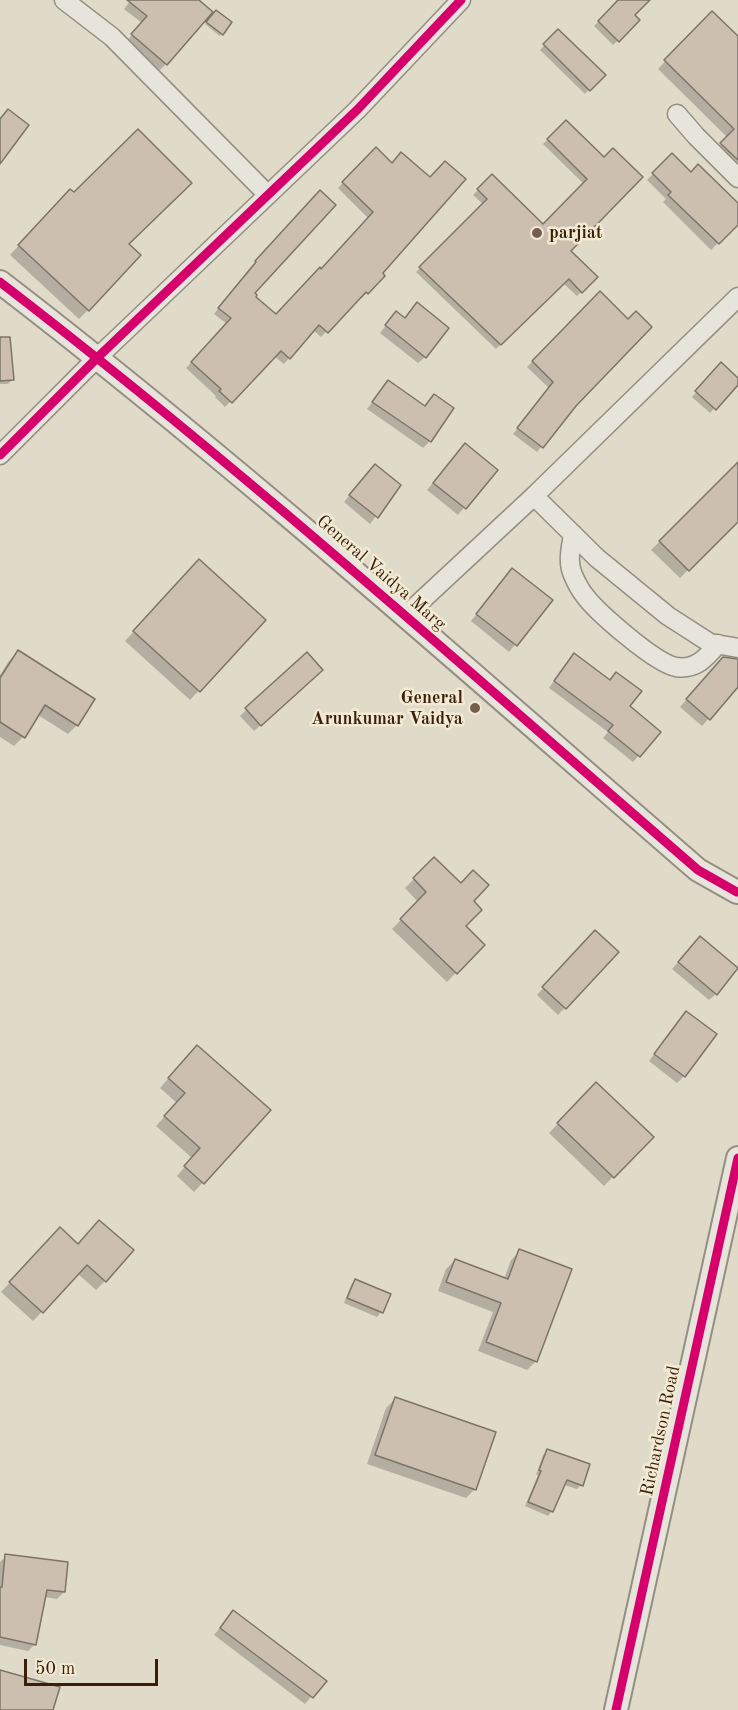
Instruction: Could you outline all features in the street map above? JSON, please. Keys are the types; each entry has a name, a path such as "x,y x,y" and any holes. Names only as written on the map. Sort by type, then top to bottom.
{"street":[{"path":"64,0 112,37 267,195"},
{"path":"0,455 98,357 357,110 461,0"},
{"path":"677,114 738,178"},
{"name":"General Vaidya Marg","path":"0,282 98,357 405,616 698,870 738,898"},
{"path":"405,616 534,496 738,297"},
{"path":"534,496 597,558 668,616 710,643 738,648"},
{"path":"573,534 569,557 572,574 585,596 623,632 655,657 674,667 687,667 699,664 718,644"},
{"name":"Richardson Road","path":"616,1710 738,1158"}],"building":[{"path":"127,0 199,0 213,12 167,65 131,34 147,16"},
{"path":"618,0 650,0 635,15 640,20 619,42 598,21"},
{"path":"216,10 232,22 223,35 206,22"},
{"path":"712,11 738,36 738,160 720,143 734,129 664,60"},
{"path":"558,29 606,75 590,91 543,44"},
{"path":"8,109 29,125 0,164 0,119"},
{"path":"566,120 604,157 613,148 643,177 571,251 598,277 582,293 569,279 501,345 419,267 487,199 477,189 492,174 543,224 587,179 547,139"},
{"path":"138,129 192,183 129,244 141,255 89,311 18,245 70,189 74,192"},
{"path":"376,147 392,163 401,152 430,177 445,161 466,179 383,273 385,276 368,294 366,292 328,333 319,325 290,359 281,351 232,403 219,391 221,389 191,362 231,318 218,308 255,261 320,190 336,205 255,293 256,297 276,314 320,267 321,269 373,212 342,182"},
{"path":"672,153 691,172 698,164 738,203 738,225 719,244 668,195 671,192 652,173"},
{"path":"600,291 628,319 636,311 652,327 576,406 543,448 517,428 553,382 532,361"},
{"path":"417,302 449,328 426,358 385,325 396,311 405,318"},
{"path":"0,337 10,337 14,380 0,381"},
{"path":"721,362 738,378 738,385 716,410 695,391"},
{"path":"388,380 425,406 434,394 454,408 431,442 372,402"},
{"path":"465,443 498,470 466,509 433,483"},
{"path":"738,462 738,522 689,571 659,541"},
{"path":"375,464 401,485 378,518 349,495"},
{"path":"199,559 266,620 200,692 133,631"},
{"path":"512,568 553,600 517,646 476,614"},
{"path":"18,650 95,699 78,726 45,705 25,738 0,722 0,678"},
{"path":"307,652 323,670 261,726 245,708"},
{"path":"574,653 610,680 616,672 642,691 630,706 661,732 640,757 608,731 613,725 554,681"},
{"path":"723,657 738,659 738,687 710,720 686,699"},
{"path":"434,857 461,883 473,870 489,885 474,901 482,910 466,926 485,945 457,974 400,919 426,892 413,878"},
{"path":"595,930 619,952 566,1009 542,987"},
{"path":"700,936 738,968 717,995 678,962"},
{"path":"686,1011 717,1034 685,1077 654,1054"},
{"path":"197,1045 271,1110 204,1184 184,1166 200,1148 164,1116 185,1093 168,1078"},
{"path":"596,1082 654,1137 614,1178 557,1123"},
{"path":"99,1220 134,1250 106,1282 87,1265 43,1313 9,1282 60,1227 78,1244"},
{"path":"519,1249 572,1269 537,1362 486,1342 501,1303 446,1282 455,1259 508,1279"},
{"path":"355,1279 391,1294 383,1313 347,1298"},
{"path":"395,1397 496,1432 476,1490 375,1455"},
{"path":"547,1449 590,1464 583,1486 567,1480 553,1512 528,1502"},
{"path":"5,1554 68,1562 65,1592 47,1590 36,1645 0,1637 0,1587 2,1587"},
{"path":"233,1610 327,1681 313,1698 220,1628"},
{"path":"0,1670 60,1687 53,1710 0,1710"}],"cycle path":[{"path":"0,455 98,357 357,110 461,0"},
{"path":"0,282 90,352 266,497 698,870 737,892"},
{"path":"616,1710 738,1158"}],"place":[{"name":"parjiat","path":"537,233"},
{"name":"General Arunkumar Vaidya","path":"475,708"}]}
